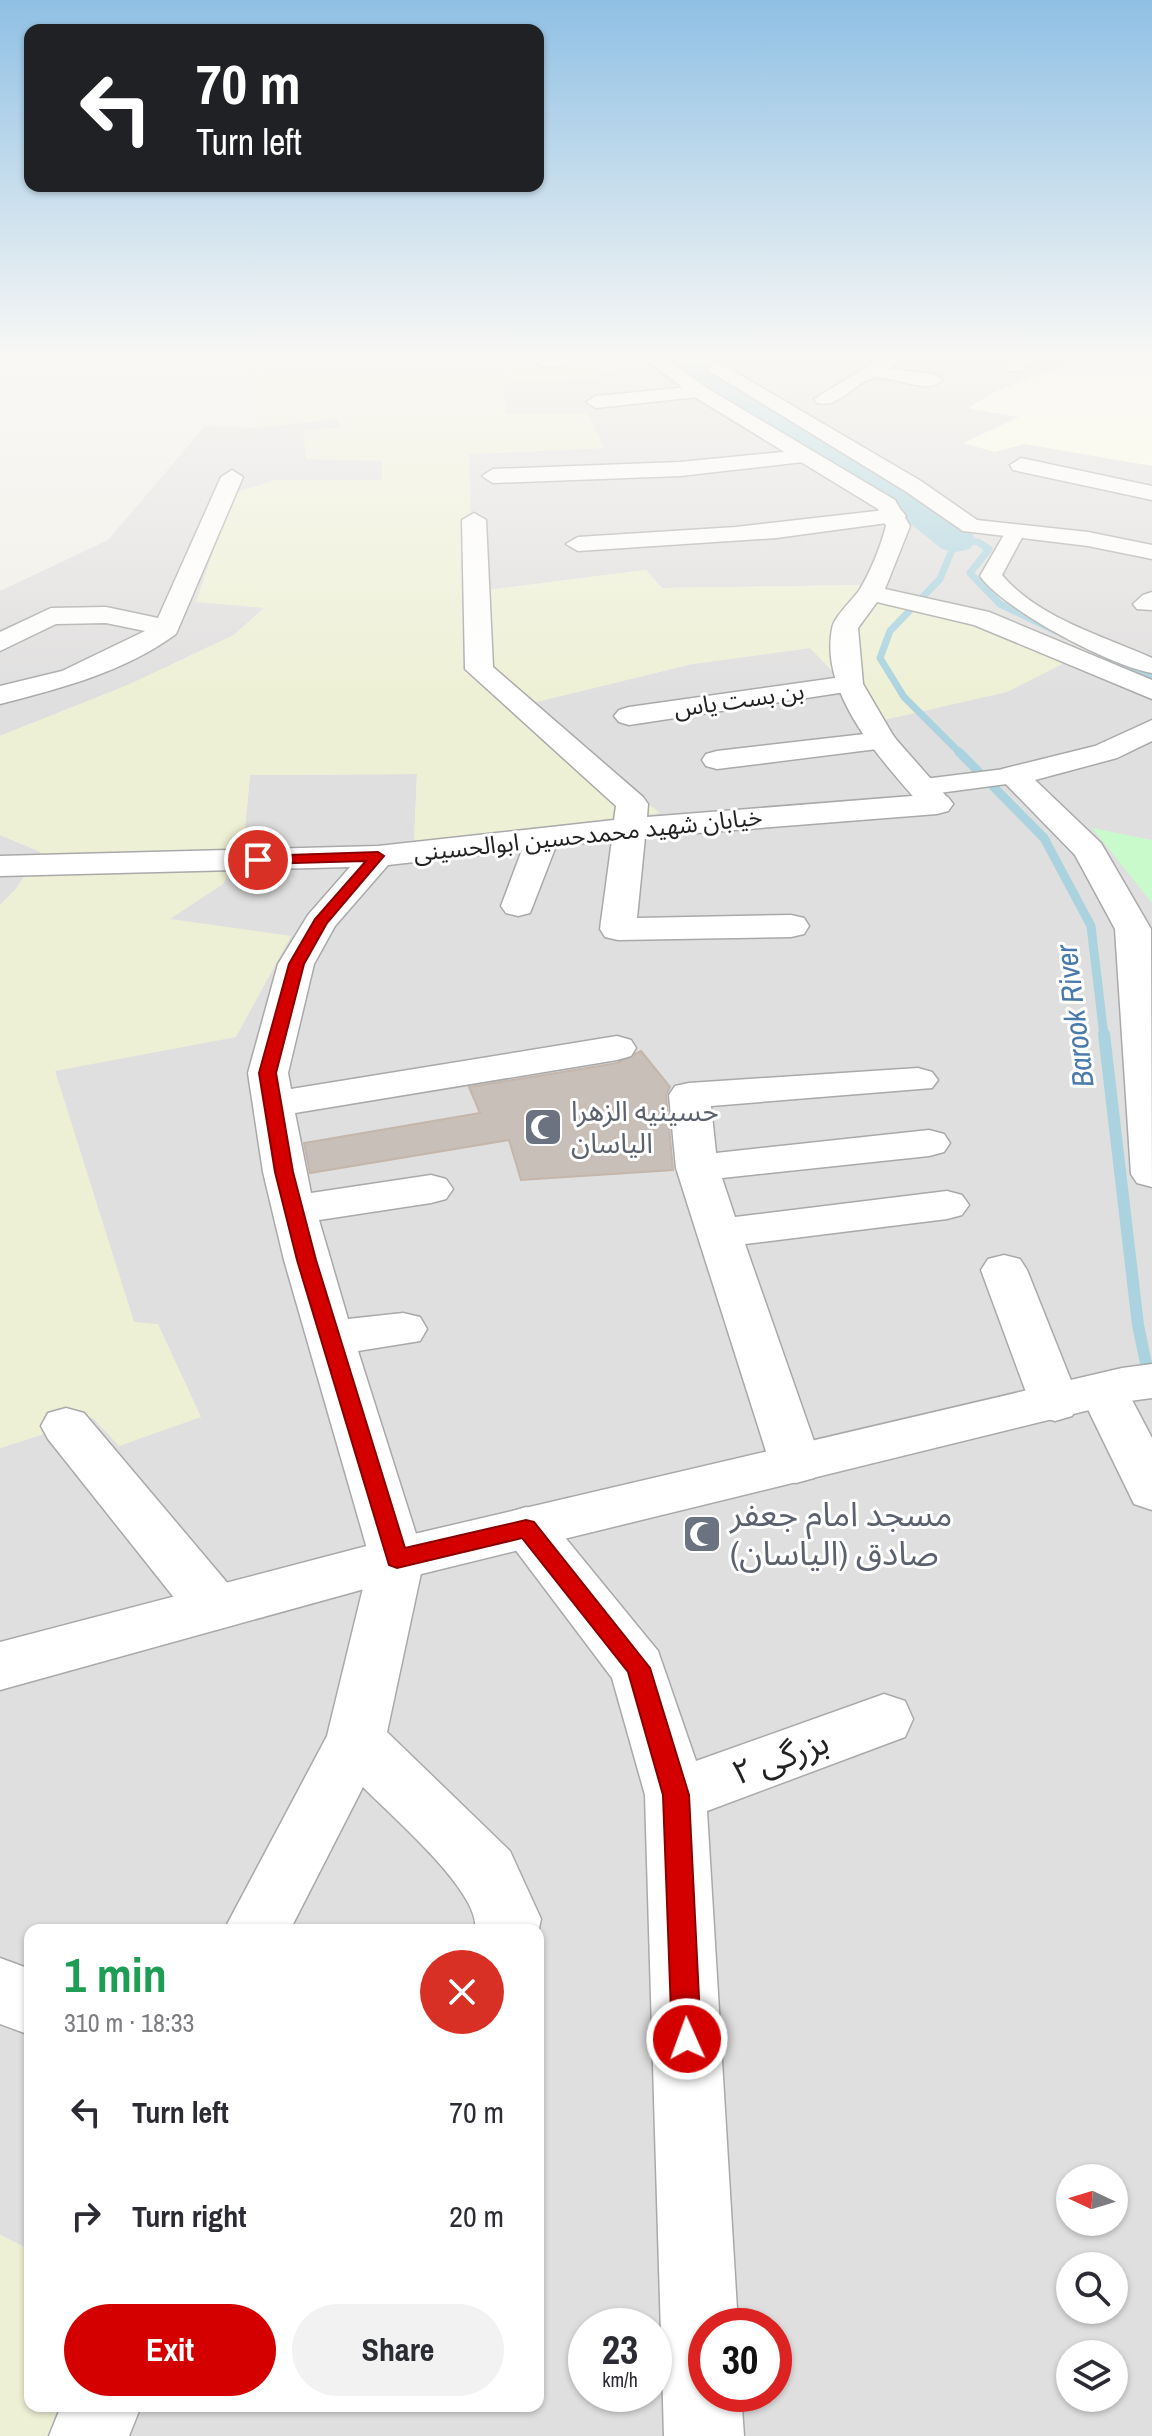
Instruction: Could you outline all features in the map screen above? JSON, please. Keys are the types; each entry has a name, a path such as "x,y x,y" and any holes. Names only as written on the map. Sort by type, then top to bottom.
{"street":[{"path":"493,476 608,472"},
{"path":"780,480 825,472"},
{"path":"830,472 894,508 898,526 883,596 845,628 849,684 882,741 930,796 1106,752 1152,729"},
{"path":"895,472 930,492 971,526 1088,539 1152,552"},
{"path":"1052,472 1152,493"},
{"path":"0,695 72,677 145,644 167,628 232,477"},
{"path":"578,544 712,537 894,508 930,492 972,497"},
{"path":"999,507 1088,539"},
{"path":"474,520 479,669 632,804 632,828 618,929 791,926"},
{"path":"1015,532 991,576 997,586 1026,607 1151,678"},
{"path":"888,564 915,575"},
{"path":"955,590 986,621"},
{"path":"883,596 986,621 1151,678"},
{"path":"986,621 1026,607"},
{"path":"0,643 51,616 106,615 167,628"},
{"name":"بن بست یاس","path":"629,716 849,684"},
{"path":"717,760 882,741"},
{"path":"1013,776 1089,850 1133,929 1152,1174"},
{"name":"خیابان شهید محمدحسین ابوالحسینی","path":"0,866 378,856 930,796"},
{"path":"518,906 543,837"},
{"path":"259,1924 356,1740 397,1559 294,1210 268,1073 296,964 320,922 378,856"},
{"path":"273,1104 617,1048"},
{"path":"796,1464 697,1168 689,1095 918,1080"},
{"path":"697,1168 929,1143"},
{"path":"294,1210 431,1189"},
{"path":"719,1233 947,1205"},
{"path":"1004,1270 1055,1403"},
{"path":"330,1338 403,1329"},
{"path":"0,1666 397,1559 1126,1385 1152,1490"},
{"path":"66,1426 215,1608"},
{"path":"526,1528 638,1668 676,1795 704,2436"},
{"name":"بزرگی ۲","path":"676,1795 884,1719"},
{"path":"356,1740 488,1872 509,1919 508,1924"},
{"path":"0,1991 24,2000"},
{"path":"89,2436 99,2412"}],"shaded area":[{"path":"166,472 382,472 382,481 276,480 196,601 265,607 234,635 128,685 0,736 0,591 108,540"},
{"path":"382,472 470,472 473,592 646,570 662,588 867,585 1035,632 1088,651 1007,692 880,721 810,648 692,664 520,706 660,813 414,843 417,774 250,775 243,848 223,884 170,919 291,936 236,1037 55,1071 134,1322 158,1324 201,1417 119,1446 93,1418 0,1448 0,905 15,890 41,852 0,835 0,736 128,685 234,635 264,608 196,602 233,493 276,480 382,480"},
{"path":"469,472 1152,472 1152,2436 102,2436 114,2412 544,2412 544,1924 24,1924 24,2247 0,2235 0,1448 93,1418 134,1323 54,1070 236,1036 169,919 243,848 250,775 417,774 414,843 658,813 519,706 692,664 810,648 1087,652 1035,632 867,585 662,588 646,570 472,592"},
{"path":"0,835 42,852 15,890 0,905"},
{"path":"0,2235 24,2247 24,2412 114,2412 102,2436 0,2436"}],"green space":[{"path":"1092,828 1152,840 1152,903"}],"building":[{"name":"حسینیه الزهرا الیاسان","path":"641,1051 670,1087 666,1095 673,1170 521,1180 509,1140 310,1173 304,1143 480,1113 469,1087 617,1063"}],"waterway":[{"path":"859,472 894,492 956,540"},
{"name":"Barook River","path":"959,752 904,697 880,658 890,631 940,579 956,540 978,542 989,549 970,573 1000,604 1056,631"},
{"path":"1108,657 1152,678"},
{"name":"Barook River","path":"959,752 1044,838 1091,926 1104,1036"},
{"name":"Barook River","path":"1104,1034 1138,1325 1152,1392"}],"place":[{"name":"حسینیه الزهرا الیاسان","path":"543,1127"},
{"name":"مسجد امام جعفر صادق (الیاسان)","path":"702,1534"}],"route":[{"path":"258,860 378,856 320,922 296,964 268,1073 284,1172 307,1260 397,1559 526,1528 638,1668 676,1795 687,2039"}]}
